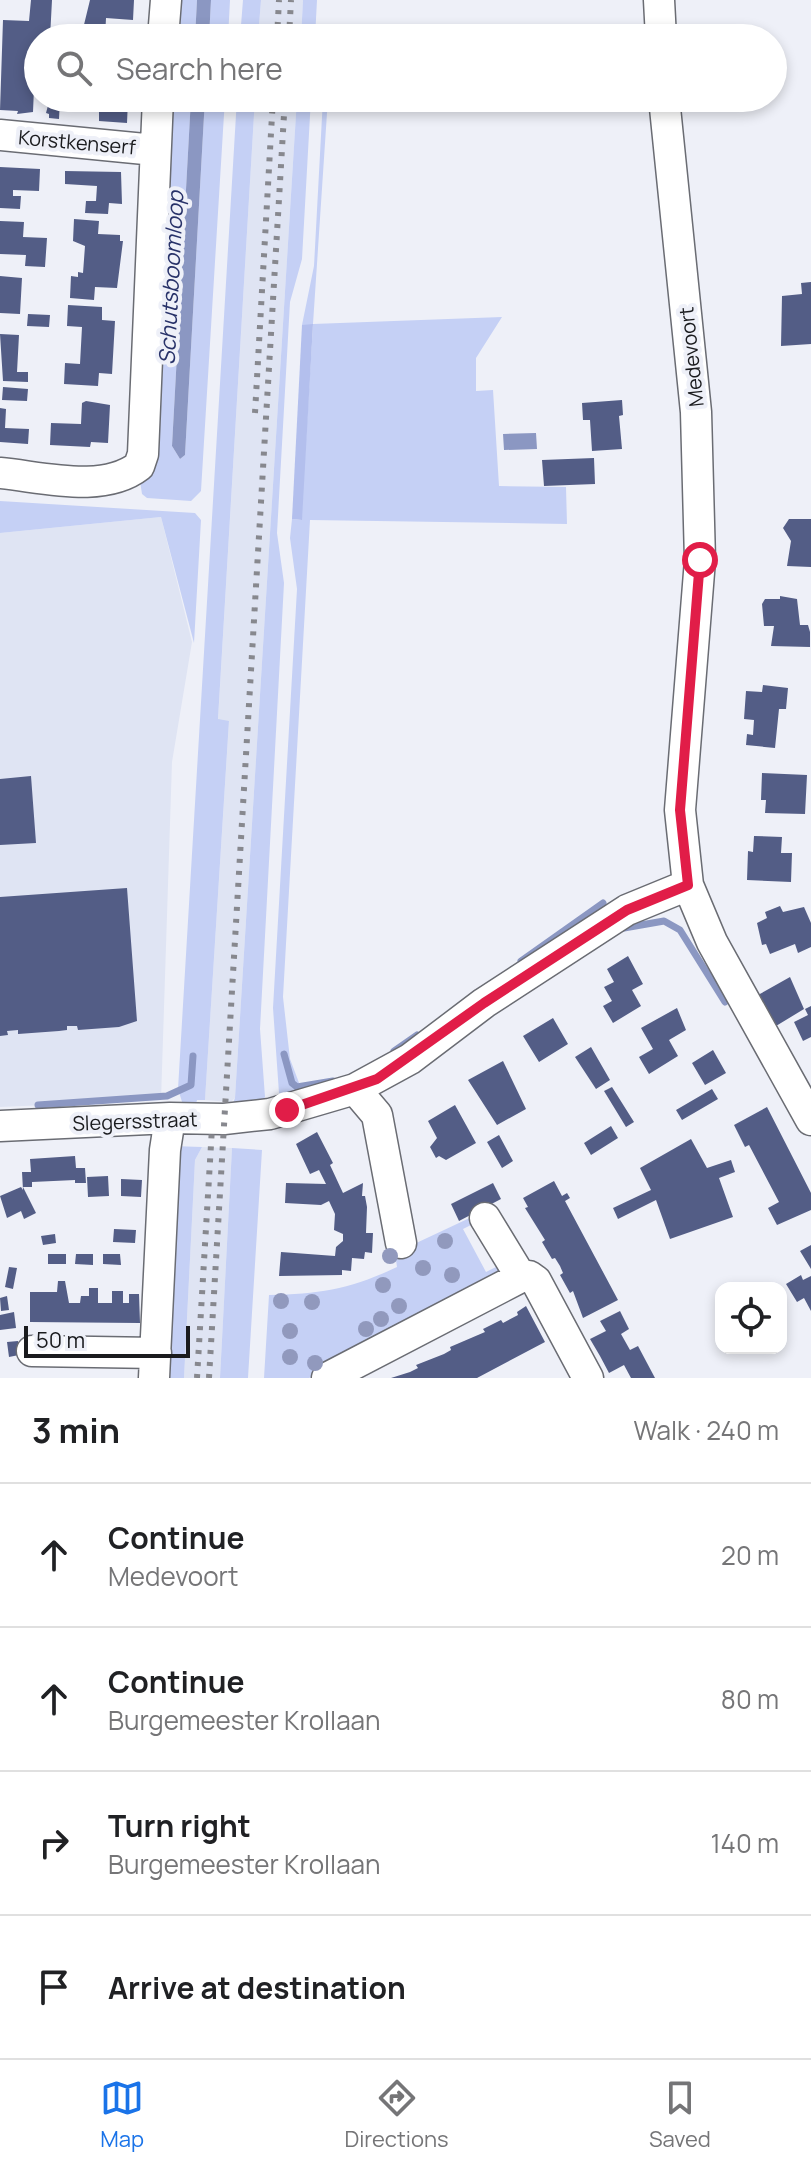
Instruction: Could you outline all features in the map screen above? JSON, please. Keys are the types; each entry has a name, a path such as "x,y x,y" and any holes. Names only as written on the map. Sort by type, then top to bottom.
{"street":[{"path":"164,24 166,0"},
{"path":"659,0 660,24"},
{"path":"0,473 98,481 127,475 139,466 143,454 157,112"},
{"name":"Medevoort","path":"665,112 696,412 700,560 680,810 688,885 712,942 811,1120"},
{"name":"Korstkenserf","path":"0,135 155,150"},
{"name":"Slegersstraat","path":"0,1126 170,1118 224,1119 270,1114 355,1089 410,1059 484,1003 627,910 688,885"},
{"path":"355,1089 377,1115 401,1243"},
{"path":"32,1351 155,1366 165,1150 170,1118"},
{"path":"485,1218 521,1277"},
{"path":"327,1378 521,1277 529,1276 536,1281 588,1378"}],"shaded area":[{"path":"179,0 197,0 196,24 177,24"},
{"path":"197,0 211,0 210,24 196,24"},
{"path":"211,0 230,0 229,24 210,24"},
{"path":"243,0 261,0 259,24 241,24"},
{"path":"261,0 303,0 302,24 259,24"},
{"path":"303,0 317,0 316,24 302,24"},
{"path":"172,112 190,112 172,446 180,459 185,455 204,112 224,112 201,491 191,501 147,498 142,494 140,481"},
{"path":"190,112 204,112 185,455 180,459 172,446"},
{"path":"236,112 254,112 218,719 229,721 205,1100 197,1100 196,1105 183,1105 178,1089"},
{"path":"254,112 296,112 235,1098 231,1102 205,1100 229,722 218,720"},
{"path":"296,112 310,112 302,259 290,302 277,533 284,583 260,1029 265,1097 259,1105 231,1108 235,1098"},
{"path":"322,112 327,112 313,324 502,317 476,358 476,391 493,390 499,486 566,487 567,524 310,520 283,997 290,1059 304,1096 287,1100 279,1093 273,1008 297,589 290,538 292,519 301,520 313,325 302,325 314,266"},
{"path":"313,324 302,520 292,519 302,325"},
{"path":"536,433 537,449 504,450 503,434"},
{"path":"0,501 195,513 201,520 194,643 161,517 0,533"},
{"path":"161,517 192,642 172,762 161,1100 0,1107 0,533"},
{"path":"172,1146 202,1147 195,1160 184,1378 161,1378"},
{"path":"202,1147 232,1148 220,1378 184,1378 195,1160"},
{"path":"232,1148 262,1150 248,1378 220,1378"},
{"path":"476,1215 479,1221 463,1229 486,1272 502,1264 501,1276 309,1378 264,1378 269,1295 320,1292 365,1281 397,1267 395,1253"}],"building":[{"path":"31,0 52,0 51,24 24,24 24,112 33,112 17,114 18,111 0,110 3,20 29,21"},
{"path":"90,0 134,0 133,20 106,18 106,24 84,24"},
{"path":"59,112 59,119 49,118 46,113"},
{"path":"99,112 127,112 127,123 99,121"},
{"path":"0,167 40,169 39,191 13,190 13,196 21,196 20,209 0,208"},
{"path":"65,171 121,172 122,204 109,203 108,214 85,213 86,201 96,201 97,186 65,184"},
{"path":"74,219 99,221 98,234 120,235 120,241 123,241 117,288 95,287 94,300 70,298 71,276 78,277 78,272 83,273 85,246 73,241"},
{"path":"0,221 24,222 23,237 47,238 45,267 25,266 26,255 0,254"},
{"path":"0,276 22,278 20,314 0,313"},
{"path":"811,282 811,344 781,346 782,296 802,294 801,283"},
{"path":"68,305 102,307 102,320 115,321 112,374 99,373 98,386 64,384 65,363 80,364 82,327 67,326"},
{"path":"28,314 50,315 49,327 27,326"},
{"path":"0,334 19,335 17,372 28,372 28,382 3,381"},
{"path":"3,387 28,389 27,401 2,400"},
{"path":"622,400 623,415 619,416 622,449 592,451 590,420 583,420 582,403"},
{"path":"82,403 110,405 108,443 91,442 90,447 50,445 51,423 81,424"},
{"path":"0,408 6,409 5,428 29,429 28,444 0,442"},
{"path":"594,458 595,484 544,486 542,460"},
{"path":"789,519 811,519 811,567 787,566 791,541 783,528"},
{"path":"780,596 797,599 800,625 808,625 810,632 810,647 771,646 774,626 764,626 762,604 765,599 780,599"},
{"path":"763,685 788,688 786,709 779,709 775,748 746,745 747,734 753,735 754,720 744,719 746,691 762,692"},
{"path":"762,773 807,775 805,814 765,813 766,800 761,800"},
{"path":"31,776 36,843 0,845 0,779"},
{"path":"754,836 782,837 781,853 792,853 791,882 747,880 748,851 753,852"},
{"path":"127,888 137,1021 119,1027 78,1030 77,1026 67,1026 67,1030 18,1034 18,1030 7,1031 8,1035 0,1036 0,897"},
{"path":"780,906 783,912 804,907 811,923 811,947 798,953 795,944 770,954 766,944 762,945 757,923 767,918 765,912"},
{"path":"628,956 643,984 632,990 641,1006 613,1023 603,1006 612,1001 604,987 614,982 607,969"},
{"path":"790,977 804,1009 776,1026 758,995"},
{"path":"811,1006 811,1037 803,1041 794,1022 808,1015 805,1009"},
{"path":"677,1008 686,1030 669,1040 678,1056 649,1074 639,1057 653,1049 641,1028"},
{"path":"553,1018 568,1044 539,1062 523,1036"},
{"path":"591,1047 610,1080 596,1089 575,1057"},
{"path":"713,1050 726,1073 705,1085 692,1063"},
{"path":"503,1061 526,1109 497,1125 468,1080"},
{"path":"612,1087 634,1122 626,1127 604,1091"},
{"path":"712,1089 718,1099 682,1120 676,1110"},
{"path":"455,1105 476,1143 446,1160 439,1156 436,1158 430,1147 437,1138 428,1121"},
{"path":"767,1107 811,1193 811,1210 777,1225 768,1208 779,1202 749,1145 745,1147 734,1125"},
{"path":"611,1126 618,1138 591,1155 584,1143"},
{"path":"317,1132 333,1163 330,1165 343,1193 363,1183 362,1196 365,1196 367,1207 366,1233 373,1233 372,1253 365,1252 364,1259 352,1258 351,1271 342,1270 342,1275 279,1276 281,1252 335,1256 336,1247 343,1241 343,1234 334,1230 335,1214 329,1201 321,1205 285,1203 286,1183 326,1184 319,1170 310,1174 296,1144"},
{"path":"499,1135 513,1161 502,1168 487,1142"},
{"path":"691,1139 707,1168 731,1160 735,1172 719,1178 733,1217 670,1239 656,1200 618,1219 613,1208 651,1190 640,1168"},
{"path":"75,1156 76,1168 85,1168 86,1183 75,1183 75,1180 32,1182 32,1187 23,1187 36,1213 24,1219 21,1211 7,1218 0,1196 21,1187 23,1190 22,1172 31,1172 30,1159"},
{"path":"108,1176 109,1196 88,1197 87,1177"},
{"path":"121,1179 142,1180 141,1197 121,1196"},
{"path":"554,1181 562,1196 567,1193 570,1198 565,1201 618,1300 583,1318 573,1291 570,1293 560,1275 563,1273 560,1266 555,1258 552,1259 542,1242 545,1240 525,1208 528,1207 523,1198"},
{"path":"493,1183 501,1199 459,1221 451,1204"},
{"path":"114,1229 136,1230 135,1243 113,1242"},
{"path":"55,1234 56,1243 43,1245 41,1236"},
{"path":"811,1245 811,1269 800,1251"},
{"path":"48,1254 66,1254 66,1264 48,1264"},
{"path":"76,1254 93,1254 93,1265 75,1264"},
{"path":"103,1254 120,1254 121,1265 103,1264"},
{"path":"9,1267 17,1268 13,1289 5,1287"},
{"path":"801,1275 803,1280 811,1276 811,1311 804,1298 797,1302 787,1283"},
{"path":"58,1281 65,1281 69,1303 80,1303 81,1296 89,1296 89,1288 98,1288 98,1303 112,1303 112,1291 123,1291 123,1303 129,1303 129,1294 139,1294 140,1323 30,1322 30,1292 57,1292"},
{"path":"7,1296 9,1310 1,1311 0,1298"},
{"path":"526,1306 545,1342 477,1378 391,1378 418,1368 416,1365 444,1354 451,1350 450,1347 485,1332 483,1329 501,1320 503,1323 518,1315 517,1312"},
{"path":"620,1311 629,1329 621,1334 630,1350 638,1346 655,1378 631,1378 624,1365 609,1373 590,1339 606,1331 600,1321"},
{"path":"14,1312 16,1328 0,1330 0,1315"},
{"path":"18,1341 19,1355 9,1357 7,1342"}],"waterway":[{"path":"521,961 603,903"},
{"path":"624,928 664,921 680,930 725,1002"},
{"path":"394,1051 417,1035"},
{"path":"284,1054 292,1083 297,1087 333,1081"},
{"path":"38,1105 167,1096 191,1085 193,1056"}],"railway":[{"path":"278,24 279,0"},
{"path":"290,24 291,0"},
{"path":"255,413 272,112"},
{"path":"209,1378 284,112"},
{"path":"197,1378 212,1128"}],"route":[{"path":"287,1110 377,1079 410,1059 484,1003 627,910 688,885 680,810 700,560"}],"water label":[{"name":"Schutsboomloop","path":"171,278"}]}
